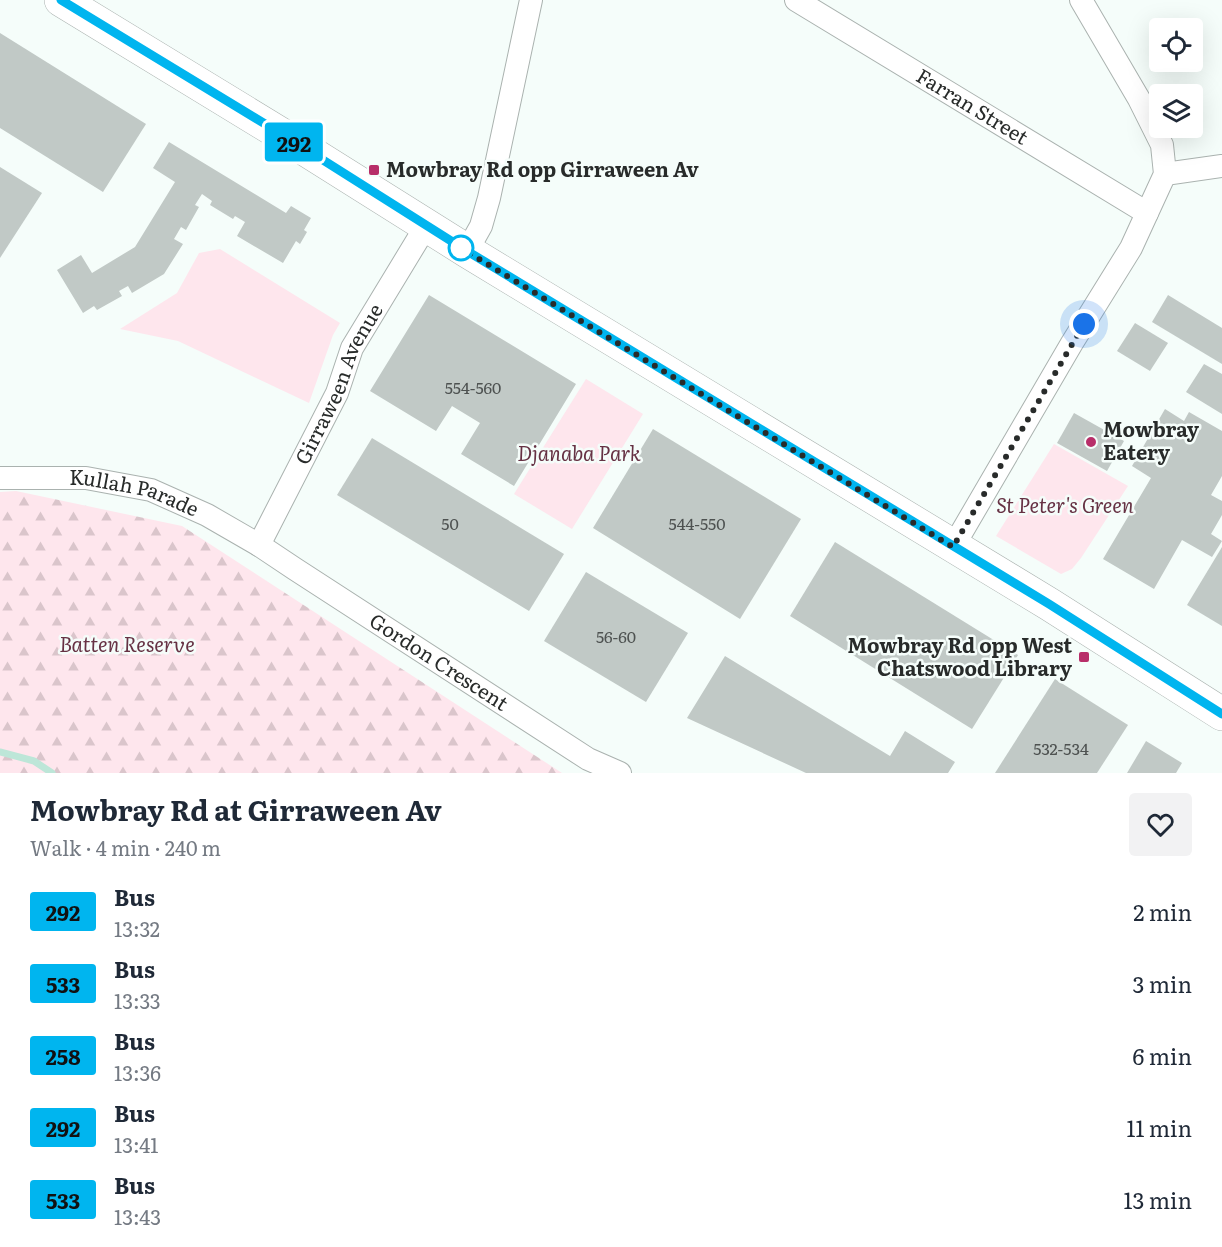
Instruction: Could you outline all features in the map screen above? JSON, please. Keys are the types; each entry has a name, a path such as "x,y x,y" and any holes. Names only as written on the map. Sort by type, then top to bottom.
{"main road":[{"path":"61,0 285,136 426,226 1049,604 1222,714"}],"street":[{"path":"467,251 481,226 489,198 531,0"},
{"name":"Farran Street","path":"796,0 1148,213"},
{"path":"953,547 1072,343 1131,248 1165,174 1162,145 1081,0"},
{"path":"1165,174 1222,166"},
{"name":"Girraween Avenue","path":"259,545 337,393 352,348 426,226"},
{"name":"Kullah Parade","path":"0,478 86,478 151,490 207,515 259,545"},
{"name":"Gordon Crescent","path":"259,545 588,759 620,773"}],"green space":[{"path":"220,249 340,323 333,335 309,403 178,341 120,329 177,293 199,253"},
{"name":"Djanaba Park","path":"586,379 643,414 572,529 514,494"},
{"name":"St Peter's Green","path":"1054,444 1128,486 1081,558 1072,569 1061,574 996,536"},
{"name":"Batten Reserve","path":"16,491 182,526 562,773 0,773 0,492"}],"building":[{"path":"0,33 146,124 103,192 0,128"},
{"path":"169,142 286,213 291,206 311,218 304,230 307,232 300,244 296,241 283,263 237,236 245,222 235,216 233,219 210,205 212,201 202,194 195,205 199,207 186,230 181,227 174,239 183,244 164,274 132,293 128,286 119,291 122,296 97,310 94,306 83,313 57,270 81,255 92,273 135,247 175,182 153,168"},
{"path":"0,167 42,193 0,258"},
{"path":"429,295 576,384 514,486 461,454 480,423 452,406 436,431 370,391"},
{"path":"1168,295 1222,328 1222,364 1152,322"},
{"path":"1135,323 1168,343 1150,371 1117,351"},
{"path":"1204,364 1222,374 1222,414 1186,392"},
{"path":"1165,409 1184,421 1189,412 1222,431 1222,476 1211,495 1222,501 1222,515 1211,534 1222,541 1212,557 1182,540 1154,589 1103,559 1151,478 1132,466"},
{"name":"Mowbray Eatery","path":"1074,413 1124,441 1107,471 1057,443"},
{"path":"653,429 801,519 740,619 593,528"},
{"path":"372,438 564,554 529,611 337,495"},
{"path":"835,542 1018,655 972,729 790,616"},
{"path":"1222,547 1222,626 1187,605"},
{"path":"586,572 688,633 646,702 544,641"},
{"path":"725,656 890,756 905,731 955,762 948,773 806,773 687,718"},
{"path":"1055,679 1128,725 1097,773 995,773"},
{"path":"1146,741 1182,763 1176,773 1127,773"}],"waterway":[{"path":"0,752 34,761 52,773"}],"bus line":[{"name":"292","path":"61,0 285,136 467,251 1049,604 1222,714"}],"place":[{"name":"Mowbray Rd opp Girraween Av","path":"374,170"},
{"name":"Mowbray Eatery","path":"1091,442"},
{"name":"Mowbray Rd opp West Chatswood Library","path":"1084,657"}],"route":[{"path":"461,248 953,547 1084,324"}]}
